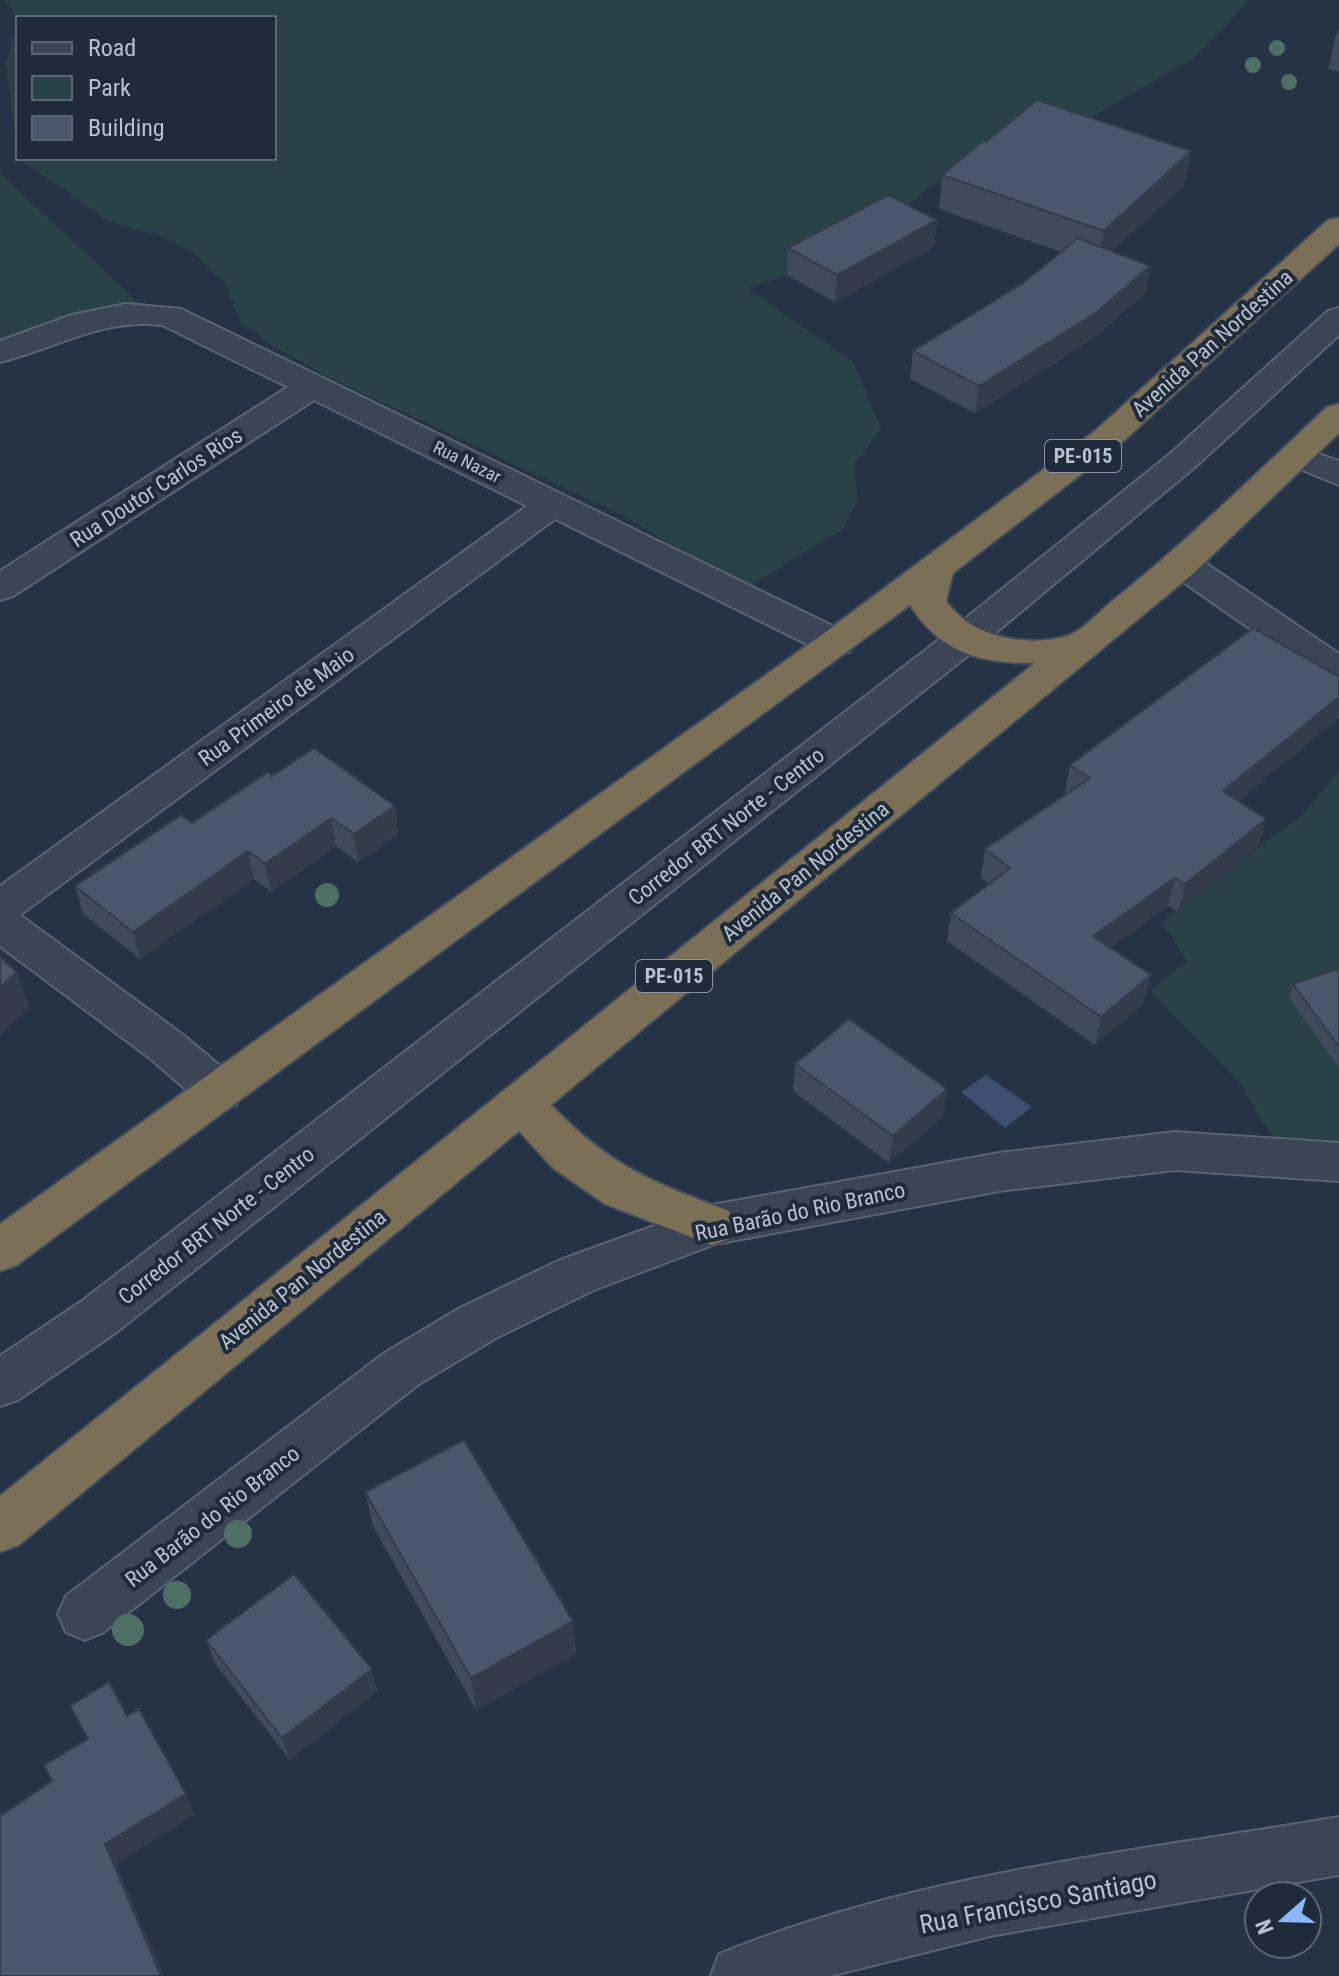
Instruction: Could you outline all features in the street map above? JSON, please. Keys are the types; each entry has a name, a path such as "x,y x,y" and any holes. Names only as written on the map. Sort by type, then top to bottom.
{"highway":[{"name":"Avenida Pan Nordestina","path":"0,1251 836,643 1107,438 1339,227"},
{"name":"Avenida Pan Nordestina","path":"0,1528 1182,564 1339,414"},
{"path":"936,567 927,602 937,620 963,640 998,651 1079,648"},
{"path":"520,1102 570,1155 622,1190 712,1225"}],"street":[{"name":"Rua Nazar","path":"0,352 121,313 150,312 170,316 836,643"},
{"name":"Corredor BRT Norte - Centro","path":"100,1316 963,640 1183,460 1339,318"},
{"name":"Rua Doutor Carlos Rios","path":"0,588 311,387"},
{"path":"1297,456 1339,474"},
{"name":"Rua Primeiro de Maio","path":"0,908 553,504"},
{"path":"1182,564 1339,672"},
{"path":"0,923 167,1047 220,1092"},
{"name":"Rua Barão do Rio Branco","path":"85,1614 401,1369 478,1323 577,1275 712,1225 999,1172 1175,1151 1339,1162"},
{"path":"0,1384 100,1316"},
{"path":"0,1416 100,1316"},
{"name":"Rua Francisco Santiago","path":"741,1976 835,1944 990,1906 1339,1846"}],"green space":[{"path":"3,0 1249,0 1195,57 1085,121 1025,128 930,188 886,222 780,278 747,288 853,362 881,429 855,463 857,502 842,529 745,589 620,514 326,376 270,344 241,322 224,281 188,250 164,237 110,222 21,160 276,160 276,16 17,16"},
{"path":"16,29 16,142 6,63"},
{"path":"0,172 142,307 0,357"},
{"path":"1339,772 1339,1146 1276,1142 1236,1078 1151,991 1186,961 1162,921 1299,817"}],"water":[{"path":"986,1075 1032,1107 1005,1128 961,1092"}],"building":[{"path":"1037,100 1191,151 1104,231 942,175"},
{"path":"888,195 937,220 837,275 788,248"},
{"path":"1078,238 1150,266 1097,312 979,386 913,351 1023,283"},
{"path":"1253,628 1339,677 1339,697 1223,791 1266,819 1185,884 1175,878 1093,936 1151,975 1101,1017 951,913 1010,868 985,849 1090,778 1070,765"},
{"path":"314,748 395,806 354,834 331,818 265,864 248,851 133,932 75,886 181,815 192,823 268,772 272,776"},
{"path":"0,957 17,972 0,987"},
{"path":"1337,969 1339,973 1339,1047 1293,984"},
{"path":"849,1019 947,1089 893,1136 795,1064"},
{"path":"464,1440 573,1621 471,1678 365,1492"},
{"path":"294,1574 372,1669 282,1738 206,1640"},
{"path":"109,1682 127,1716 139,1709 186,1794 105,1844 161,1976 0,1976 0,1816 52,1781 44,1765 88,1739 70,1706"}]}
